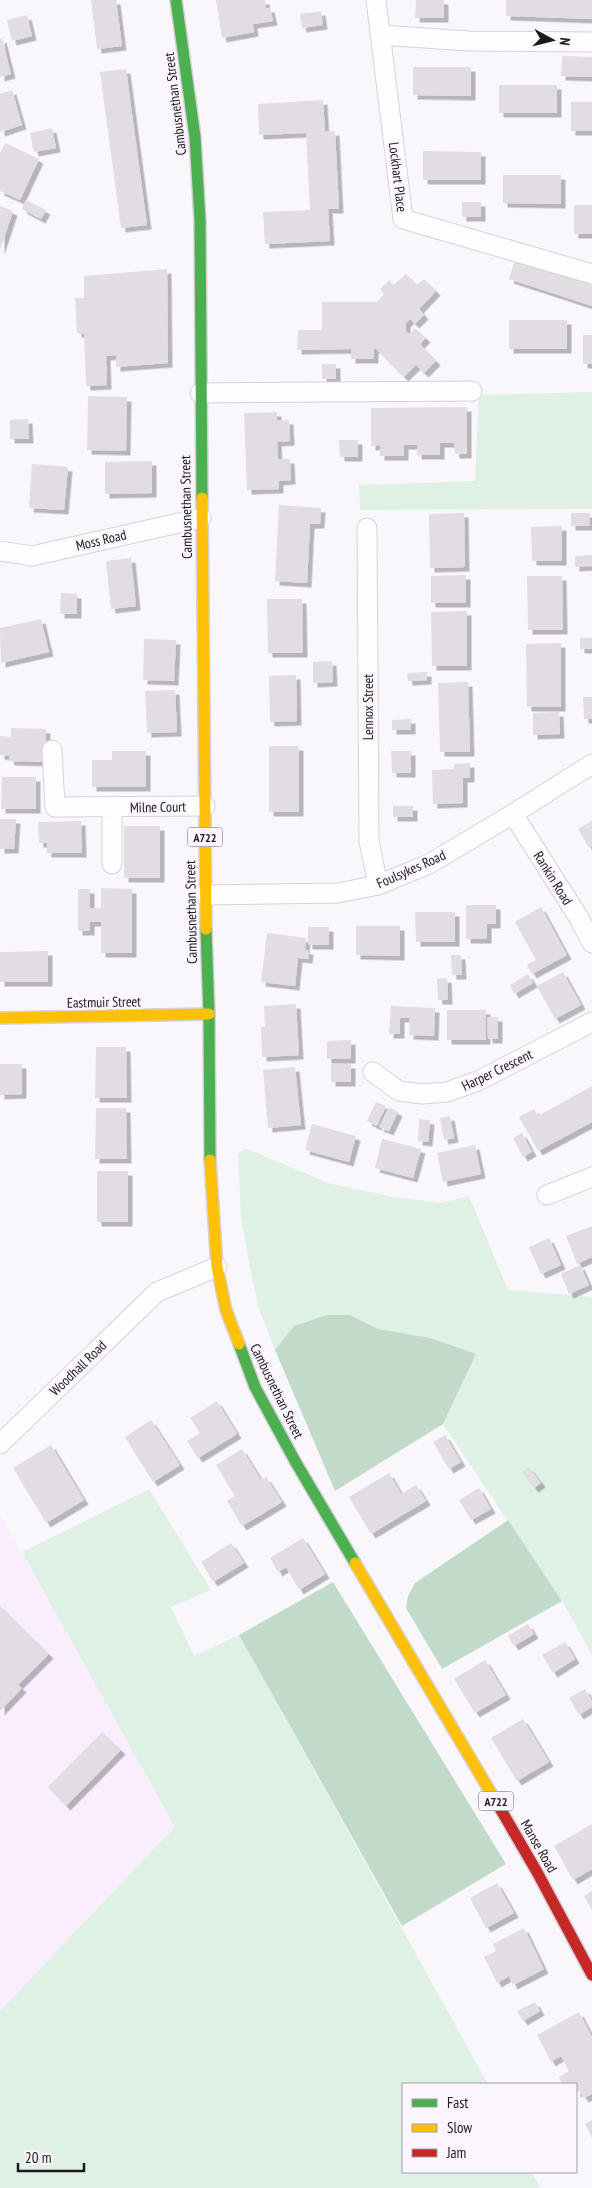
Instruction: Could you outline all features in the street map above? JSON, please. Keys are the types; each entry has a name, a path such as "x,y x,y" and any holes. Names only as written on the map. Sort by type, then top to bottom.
{"main road":[{"name":"Cambusnethan Street","path":"176,0 195,137 198,190 205,895 209,1014 209,1155 217,1267 226,1310 255,1387 295,1461 395,1630"},
{"name":"Eastmuir Street","path":"0,1018 209,1014"},
{"name":"Manse Road","path":"395,1630 537,1872 592,1975"}],"street":[{"name":"Lockhart Place","path":"376,0 403,219 592,274"},
{"path":"380,35 468,41 592,42"},
{"path":"200,394 472,391"},
{"name":"Moss Road","path":"0,551 32,556 201,518"},
{"name":"Lennox Street","path":"367,528 369,841 378,885"},
{"name":"Milne Court","path":"52,750 55,807 205,806"},
{"name":"Foulsykes Road","path":"205,895 338,893 378,885 428,864 513,814 592,764"},
{"name":"Milne Court","path":"112,807 112,864"},
{"name":"Rankin Road","path":"513,814 579,918 592,943"},
{"name":"Harper Crescent","path":"373,1072 399,1091 423,1094 447,1092 478,1081 592,1022"},
{"path":"547,1195 592,1177"},
{"name":"Woodhall Road","path":"0,1444 157,1292 217,1267"}],"shaded area":[{"path":"0,1516 176,1827 0,2011"}],"green space":[{"path":"592,392 592,509 360,510 359,485 475,481 479,395"},
{"path":"245,1148 328,1183 388,1196 440,1203 469,1196 508,1290 592,1297 592,1655 562,1601 443,1424 476,1354 378,1329 353,1316 294,1326 275,1350 259,1309 241,1218 238,1154"},
{"path":"327,1315 350,1315 378,1329 430,1338 476,1354 443,1424 335,1491 275,1350 294,1326"},
{"path":"149,1489 211,1590 171,1607 194,1656 239,1635 487,2083 402,2083 402,2173 532,2173 540,2188 0,2188 0,2011 175,1827 22,1552"},
{"path":"508,1520 562,1601 442,1669 406,1608 408,1596 415,1583"},
{"path":"333,1582 506,1864 402,1926 239,1635"}],"building":[{"path":"91,0 116,0 122,46 97,49"},
{"path":"216,0 265,0 266,8 270,8 273,21 253,24 254,32 222,38"},
{"path":"416,0 444,0 444,18 415,18"},
{"path":"506,0 592,0 592,19 506,16"},
{"path":"321,11 323,25 302,28 300,14"},
{"path":"27,15 32,36 12,41 7,20"},
{"path":"2,38 11,74 0,77 0,39"},
{"path":"562,56 592,57 592,77 561,76"},
{"path":"413,67 471,67 471,96 413,95"},
{"path":"126,69 147,225 121,228 100,72"},
{"path":"499,85 557,85 557,113 499,113"},
{"path":"12,90 22,125 0,132 0,94"},
{"path":"323,100 325,132 335,131 339,209 328,209 330,241 265,244 263,212 310,210 306,133 259,135 258,104"},
{"path":"571,102 592,102 592,131 571,131"},
{"path":"52,128 56,148 34,152 30,133"},
{"path":"5,143 39,159 20,200 0,191 0,153"},
{"path":"423,151 481,152 481,180 423,180"},
{"path":"503,175 561,175 561,204 503,203"},
{"path":"26,200 46,210 41,219 22,209"},
{"path":"462,202 481,202 481,217 462,217"},
{"path":"574,205 592,205 592,234 574,234"},
{"path":"0,206 13,211 0,250"},
{"path":"515,260 592,285 592,306 509,279"},
{"path":"167,269 168,363 116,367 116,355 106,356 107,385 86,386 84,334 77,333 75,298 84,298 84,276"},
{"path":"406,274 417,285 424,279 436,291 419,309 424,315 415,324 410,319 406,323 406,331 409,334 415,328 426,338 420,344 436,361 424,373 416,365 404,377 376,349 374,349 374,359 351,359 351,349 297,350 298,330 322,330 322,302 377,302 384,294 380,289 389,280 394,285"},
{"path":"509,320 567,320 567,349 509,349"},
{"path":"583,335 592,335 592,364 583,364"},
{"path":"322,364 336,364 336,379 322,379"},
{"path":"88,396 127,397 126,451 87,450"},
{"path":"467,407 467,454 455,454 454,443 440,443 440,455 417,455 417,445 404,445 404,456 380,456 380,445 371,446 371,408"},
{"path":"277,412 277,420 289,420 290,441 277,442 278,459 290,459 291,480 279,481 279,489 247,490 244,413"},
{"path":"28,419 29,439 10,439 10,420"},
{"path":"339,440 358,440 358,457 340,457"},
{"path":"152,461 152,493 105,494 105,462"},
{"path":"32,464 68,467 64,510 29,508"},
{"path":"279,505 321,508 320,524 310,524 307,583 275,581"},
{"path":"464,513 465,567 430,568 429,514"},
{"path":"571,513 590,513 590,526 571,526"},
{"path":"562,526 562,561 532,561 531,527"},
{"path":"592,555 592,566 575,567 575,556"},
{"path":"131,558 136,606 111,609 106,561"},
{"path":"466,575 466,603 431,603 431,576"},
{"path":"527,576 562,576 563,630 528,630"},
{"path":"61,593 77,594 77,614 60,614"},
{"path":"267,599 302,599 303,653 268,653"},
{"path":"467,611 467,666 432,666 431,612"},
{"path":"41,619 49,652 1,663 0,628"},
{"path":"580,638 592,638 592,649 580,649"},
{"path":"144,639 176,640 174,681 143,680"},
{"path":"561,643 561,707 527,707 526,644"},
{"path":"332,661 333,682 313,683 313,662"},
{"path":"427,672 427,680 408,681 407,673"},
{"path":"296,675 297,721 270,722 269,676"},
{"path":"468,682 470,752 440,752 438,683"},
{"path":"175,690 177,732 147,733 145,691"},
{"path":"583,697 592,697 592,719 584,719"},
{"path":"559,712 560,734 533,735 533,713"},
{"path":"411,719 411,730 392,730 392,720"},
{"path":"11,728 46,729 45,762 10,761 9,756 0,755 0,736 11,737"},
{"path":"269,746 299,746 299,812 269,812"},
{"path":"112,751 146,751 146,787 92,787 92,760 112,760"},
{"path":"391,751 411,751 411,773 392,773"},
{"path":"470,763 470,778 463,778 463,803 433,804 432,770 454,769 454,764"},
{"path":"2,777 36,777 36,809 1,809"},
{"path":"393,806 413,806 413,817 393,817"},
{"path":"0,819 16,819 14,849 0,849"},
{"path":"81,821 82,853 47,853 47,843 39,843 38,822"},
{"path":"592,821 592,846 589,848 578,829"},
{"path":"124,826 160,826 160,878 124,878"},
{"path":"101,888 132,889 132,953 101,953 101,922 90,922 90,931 78,931 78,889 90,889 90,908 101,908"},
{"path":"466,905 496,905 496,924 487,924 487,939 466,939"},
{"path":"541,907 567,955 532,974 527,965 536,960 515,922"},
{"path":"415,912 455,912 455,942 416,942"},
{"path":"356,926 400,926 400,956 356,955"},
{"path":"308,927 329,927 329,945 308,945"},
{"path":"267,933 306,938 305,950 309,950 308,959 298,958 295,986 261,982"},
{"path":"48,951 48,982 0,982 0,952"},
{"path":"451,955 461,955 462,975 452,975"},
{"path":"563,972 581,1005 555,1019 537,986"},
{"path":"528,974 533,983 514,994 510,985"},
{"path":"447,978 448,1000 438,1000 437,979"},
{"path":"296,1004 299,1055 262,1057 261,1027 265,1027 264,1006"},
{"path":"391,1006 435,1008 434,1036 409,1035 410,1018 400,1018 400,1034 389,1034"},
{"path":"447,1010 486,1010 486,1040 447,1040"},
{"path":"487,1017 498,1017 498,1039 488,1039"},
{"path":"351,1040 351,1059 327,1059 327,1041"},
{"path":"96,1047 126,1047 127,1098 95,1098"},
{"path":"0,1064 22,1064 22,1094 0,1095"},
{"path":"331,1064 351,1064 351,1082 331,1082"},
{"path":"295,1067 301,1125 268,1128 263,1070"},
{"path":"592,1086 592,1122 538,1151 519,1117 534,1109 538,1116"},
{"path":"376,1102 386,1106 377,1126 367,1121"},
{"path":"389,1107 398,1112 389,1131 379,1127"},
{"path":"96,1108 126,1108 127,1159 95,1159"},
{"path":"450,1116 454,1138 444,1140 440,1118"},
{"path":"419,1119 430,1120 428,1142 418,1141"},
{"path":"312,1124 356,1136 349,1162 305,1150"},
{"path":"522,1133 532,1152 523,1157 513,1138"},
{"path":"382,1139 421,1149 413,1178 375,1168"},
{"path":"475,1145 481,1174 443,1182 437,1153"},
{"path":"97,1171 128,1171 128,1222 97,1222"},
{"path":"592,1226 592,1257 577,1264 566,1236"},
{"path":"549,1238 561,1265 541,1274 529,1247"},
{"path":"580,1265 589,1285 569,1294 561,1274"},
{"path":"217,1401 237,1434 198,1458 187,1441 200,1433 190,1418"},
{"path":"151,1420 180,1465 153,1482 125,1437"},
{"path":"445,1435 461,1462 449,1469 433,1442"},
{"path":"51,1445 84,1500 46,1523 13,1468"},
{"path":"242,1449 261,1480 266,1477 282,1502 242,1526 227,1501 235,1496 216,1465"},
{"path":"529,1467 541,1483 534,1488 522,1472"},
{"path":"389,1473 401,1494 416,1485 426,1501 371,1534 349,1497"},
{"path":"479,1488 491,1509 471,1520 459,1500"},
{"path":"303,1538 325,1574 299,1590 286,1567 278,1572 270,1558"},
{"path":"231,1543 244,1563 213,1582 201,1562"},
{"path":"0,1606 49,1654 18,1685 22,1688 0,1711"},
{"path":"528,1624 534,1634 514,1646 508,1636"},
{"path":"565,1642 575,1659 553,1673 542,1655"},
{"path":"485,1660 506,1695 475,1713 454,1679"},
{"path":"585,1689 592,1701 592,1707 579,1715 569,1698"},
{"path":"523,1719 549,1762 517,1781 491,1738"},
{"path":"102,1732 121,1750 66,1806 48,1787"},
{"path":"592,1824 592,1869 573,1880 554,1846"},
{"path":"497,1883 514,1913 486,1928 470,1898"},
{"path":"592,1891 592,1910 584,1896"},
{"path":"524,1928 544,1969 513,1985 509,1976 497,1983 484,1957 496,1951 493,1944"},
{"path":"535,2002 540,2011 523,2021 517,2011"},
{"path":"579,2012 592,2037 592,2094 584,2098 580,2091 577,2092 577,2083 562,2083 559,2077 569,2071 561,2056 551,2062 537,2035"},
{"path":"592,2120 592,2138 585,2124"}],"traffic: fast":[{"path":"176,0 195,137 200,220 202,498"},
{"path":"206,929 209,1014 210,1160"},
{"path":"239,1344 255,1387 295,1461 355,1563"}],"traffic: slow":[{"path":"202,498 206,929"},
{"path":"0,1018 209,1014"},
{"path":"210,1160 217,1267 226,1310 239,1344"},
{"path":"355,1563 501,1810"}],"traffic: jam":[{"path":"501,1810 537,1872 592,1975"}]}
